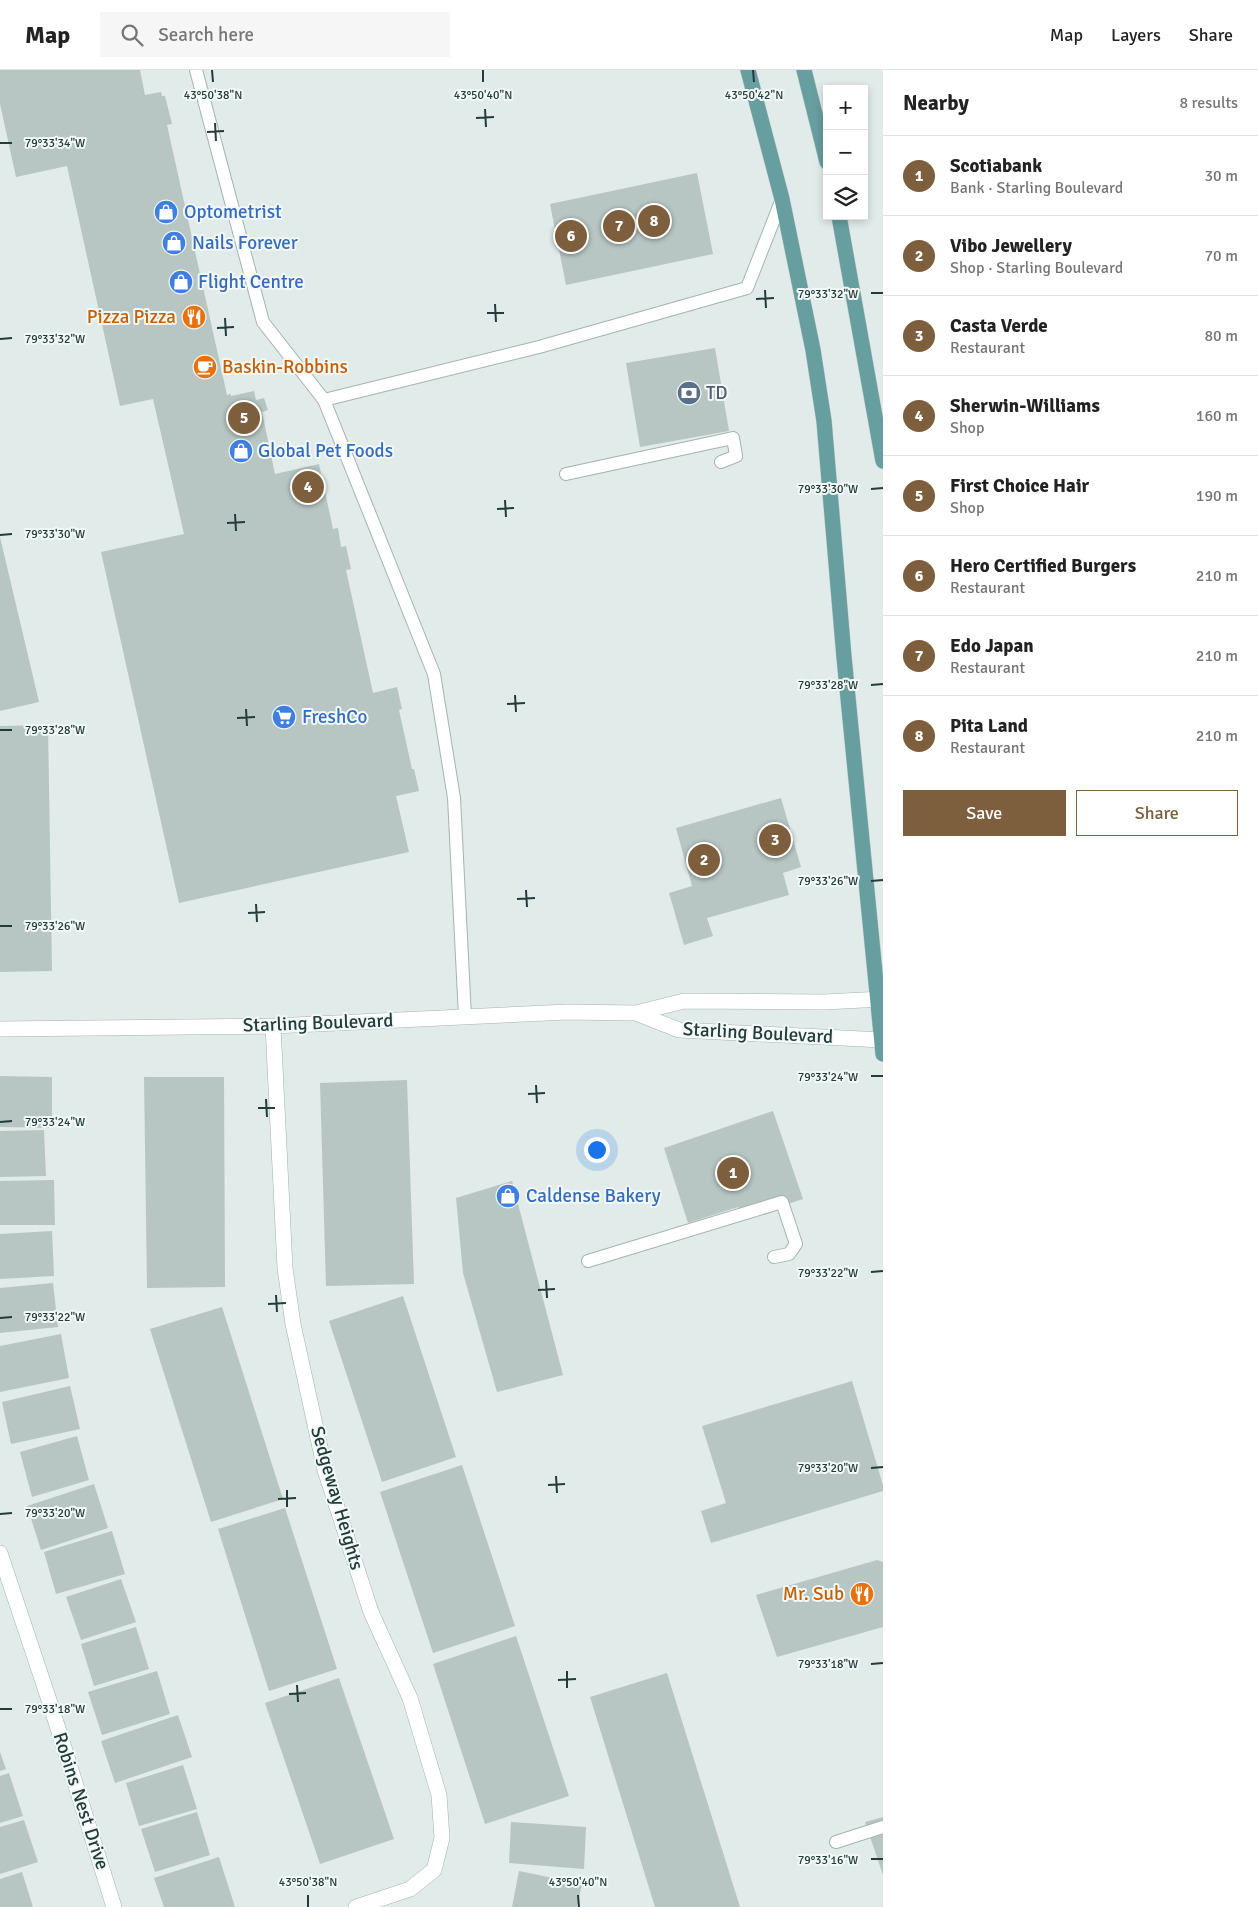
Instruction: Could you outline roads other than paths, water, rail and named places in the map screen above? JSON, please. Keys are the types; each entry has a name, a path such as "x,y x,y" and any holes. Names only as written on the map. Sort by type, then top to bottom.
{"main road":[{"path":"748,70 782,199 813,350 824,421 844,657 880,999 882,1045"},
{"path":"804,70 823,146"},
{"path":"840,220 883,461"}],"street":[{"name":"Starling Boulevard","path":"0,1029 272,1026 568,1012 636,1013 684,1001 824,1002 880,999"},
{"name":"Starling Boulevard","path":"636,1013 679,1030 882,1045"},
{"name":"Sedgeway Heights","path":"272,1026 285,1268 295,1334 325,1470 372,1612 410,1698 440,1796 442,1838 434,1870 410,1889 356,1907"},
{"name":"Robins Nest Drive","path":"0,1553 50,1703 114,1907"}],"lane":[{"path":"196,70 263,322 324,400 434,674 454,798 465,1017"},
{"path":"324,400 539,347 748,288 782,199"},
{"path":"566,474 733,438 736,456 721,462"},
{"path":"588,1261 782,1202 796,1244 789,1254 774,1257"},
{"path":"836,1842 883,1827"}],"place":[{"name":"Optometrist","path":"166,212"},
{"name":"Pita Land","path":"654,221"},
{"name":"Edo Japan","path":"619,226"},
{"name":"Hero Certified Burgers","path":"571,236"},
{"name":"Nails Forever","path":"174,243"},
{"name":"Flight Centre","path":"181,282"},
{"name":"Pizza Pizza","path":"194,317"},
{"name":"Baskin-Robbins","path":"205,367"},
{"name":"TD","path":"689,393"},
{"name":"First Choice Hair","path":"244,418"},
{"name":"Global Pet Foods","path":"241,451"},
{"name":"Sherwin-Williams","path":"308,487"},
{"name":"FreshCo","path":"284,717"},
{"name":"Casta Verde","path":"775,840"},
{"name":"Vibo Jewellery","path":"704,860"},
{"name":"Scotiabank","path":"733,1173"},
{"name":"Caldense Bakery","path":"508,1196"},
{"name":"Mr. Sub","path":"862,1594"}]}
